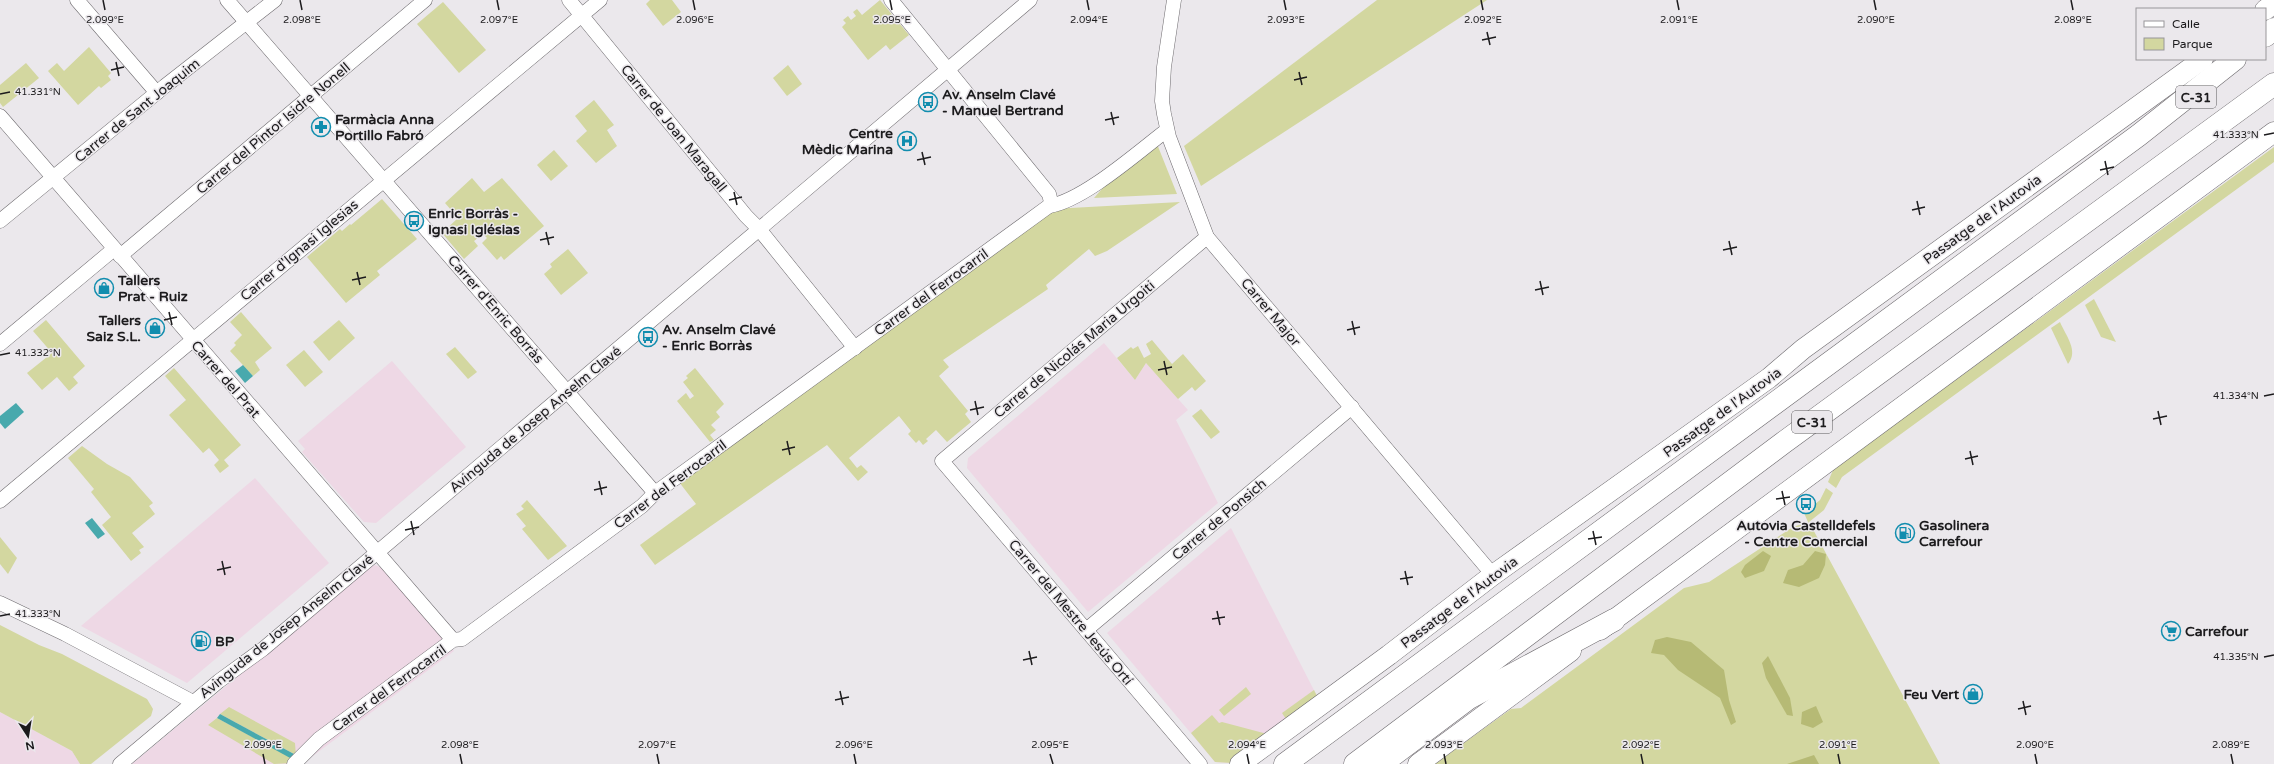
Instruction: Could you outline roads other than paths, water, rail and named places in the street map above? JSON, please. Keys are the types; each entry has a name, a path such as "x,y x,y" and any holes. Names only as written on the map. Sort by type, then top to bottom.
{"highway":[{"path":"2266,35 2274,29"},
{"path":"2139,135 2235,60"},
{"name":"C-31","path":"1285,764 2139,135 2252,60"},
{"name":"C-31","path":"1355,764 1783,443 2274,84"},
{"path":"1381,764 1469,698 1614,620"}],"street":[{"path":"77,0 157,93"},
{"name":"Carrer d'Enric Borràs","path":"227,0 655,493"},
{"name":"Carrer de Sant Joaquim","path":"0,222 157,93 275,0"},
{"name":"Carrer del Pintor Isidre Nonell","path":"0,344 117,253 311,96 425,0"},
{"name":"Carrer de Joan Maragall","path":"569,0 746,216 760,229 855,348"},
{"name":"Carrer d'Ignasi Iglesias","path":"0,501 383,179 600,0"},
{"path":"891,0 1049,194 1050,204"},
{"name":"Avinguda de Josep Anselm Clavé","path":"120,764 193,702 263,649 1030,0"},
{"name":"Carrer Major","path":"1174,0 1162,101 1168,134 1207,237 1493,575"},
{"path":"2266,9 2274,3"},
{"name":"Passatge de l'Autovia","path":"1240,764 1389,655 1493,575 1712,420 1769,378 1803,349 2202,60"},
{"name":"Carrer del Prat","path":"0,116 192,340 453,640"},
{"path":"1418,764 2274,132"},
{"name":"Carrer del Ferrocarril","path":"294,764 319,739 453,640 462,639 642,506 655,493 1050,204 1058,205 1079,195 1168,134"},
{"name":"Carrer de Nicolás Maria Urgoiti","path":"942,462 1207,237"},
{"name":"Carrer de Ponsich","path":"1086,630 1352,407"},
{"name":"Carrer del Mestre Jesús Ortí","path":"942,462 1200,764"},
{"path":"0,603 65,634 193,702"}],"water":[{"path":"243,365 253,376 245,383 235,371"},
{"path":"16,403 24,412 5,429 0,423 0,416"},
{"path":"92,518 105,534 98,539 85,523"},
{"path":"220,714 294,754 292,759 217,718"}],"place":[{"name":"Av. Anselm Clavé - Manuel Bertrand","path":"928,102"},
{"name":"Farmàcia Anna Portillo Fabró","path":"321,127"},
{"name":"Centre Mèdic Marina","path":"907,141"},
{"name":"Enric Borràs - Ignasi Iglésias","path":"414,221"},
{"name":"Tallers Prat - Ruiz","path":"104,288"},
{"name":"Tallers Saiz S.L.","path":"155,328"},
{"name":"Av. Anselm Clavé - Enric Borràs","path":"648,337"},
{"name":"Autovia Castelldefels - Centre Comercial","path":"1806,504"},
{"name":"Gasolinera Carrefour","path":"1905,533"},
{"name":"Carrefour","path":"2171,631"},
{"name":"BP","path":"201,641"},
{"name":"Feu Vert","path":"1973,694"}]}
